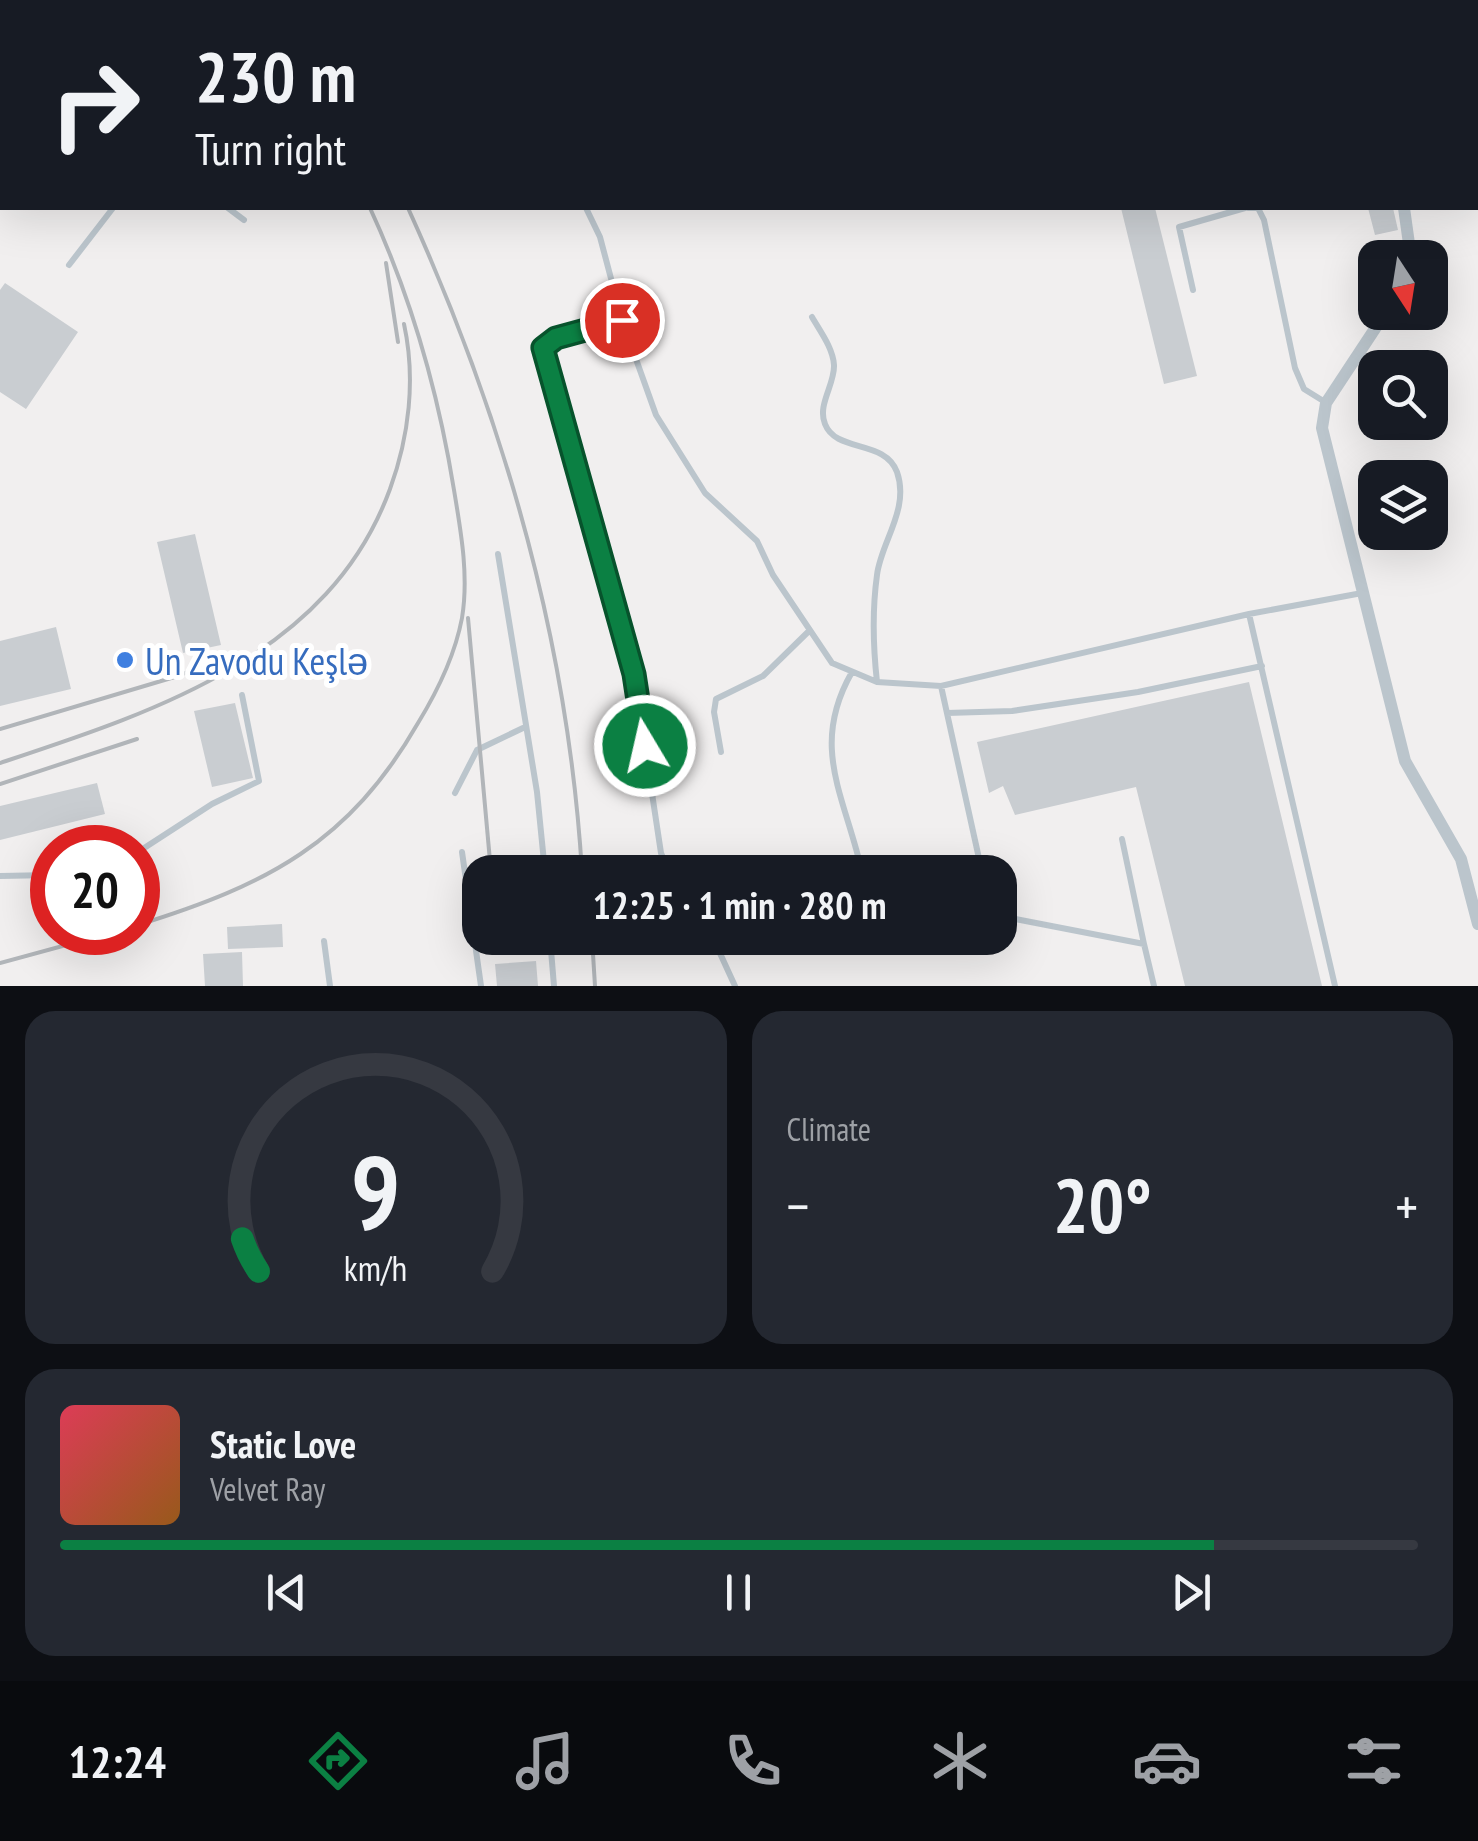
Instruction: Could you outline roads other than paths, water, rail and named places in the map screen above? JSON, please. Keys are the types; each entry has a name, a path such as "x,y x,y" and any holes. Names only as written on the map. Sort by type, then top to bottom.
{"street":[{"path":"1404,210 1408,240"},
{"path":"1374,330 1326,403 1322,428 1325,449 1406,761 1461,859 1478,924"}],"lane":[{"path":"69,266 111,210"},
{"path":"231,210 244,220"},
{"path":"587,210 600,237 643,387 673,443 705,493 757,542 832,664 876,682 941,686 1362,592"},
{"path":"1193,290 1180,227 1240,210"},
{"path":"1259,210 1299,380 1326,403"},
{"path":"812,317 834,361 823,416 826,428 836,438 890,459 898,475 899,501 890,542 877,571 872,637 876,682"},
{"path":"622,320 556,338 543,348 634,674 663,855"},
{"path":"498,554 537,792 543,855"},
{"path":"1250,614 1335,986"},
{"path":"721,752 714,712 716,699 763,676 809,631"},
{"path":"947,712 1030,708 1262,666"},
{"path":"852,672 834,702 828,737 858,855"},
{"path":"941,686 978,855"},
{"path":"160,837 200,810 260,781 242,695"},
{"path":"455,793 477,750 524,728"},
{"path":"1122,839 1154,986"},
{"path":"462,852 481,986"},
{"path":"0,876 30,875"},
{"path":"1017,919 1144,944"},
{"path":"324,941 330,986"},
{"path":"551,955 554,986"},
{"path":"721,955 735,986"}],"railway":[{"path":"160,918 265,875 333,829 363,800 391,764 432,699 455,646 464,602 464,570 448,453 411,311 371,210"},
{"path":"409,210 473,368 525,532 562,701 580,855"},
{"path":"386,263 398,342"},
{"path":"0,763 117,722 230,670 280,636 325,595 362,547 397,469 410,387 404,324"},
{"path":"468,618 489,855"},
{"path":"0,729 178,676 228,655"},
{"path":"0,784 137,739"},
{"path":"0,963 30,955"},
{"path":"593,955 595,986"}],"place":[{"name":"Un Zavodu Keşlə","path":"125,660"}]}
